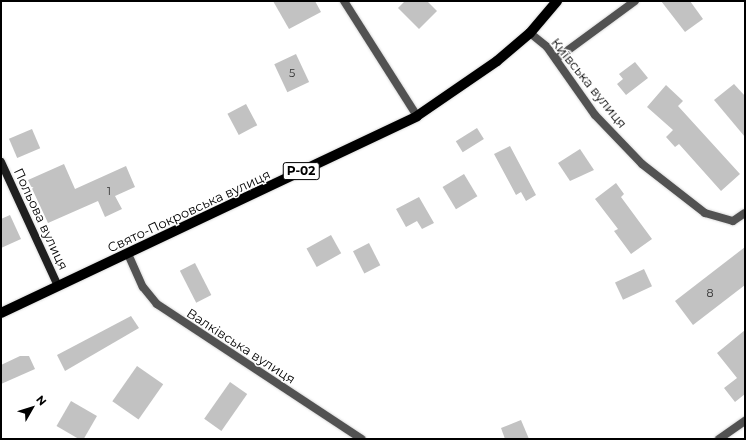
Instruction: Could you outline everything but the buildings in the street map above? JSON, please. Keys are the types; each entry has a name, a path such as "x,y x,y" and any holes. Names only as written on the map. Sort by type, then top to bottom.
{"main road":[{"name":"Свято-Покровська вулиця","path":"1,313 417,116 464,86 530,33 557,1"}],"street":[{"path":"344,1 417,116"},
{"path":"556,59 635,1"},
{"name":"Київська вулиця","path":"530,33 556,59 595,115 642,164 705,213 733,221 745,213"},
{"name":"Польова вулиця","path":"1,162 58,286"},
{"name":"Валківська вулиця","path":"128,254 143,286 157,304 362,439"},
{"path":"719,439 745,421"}]}
